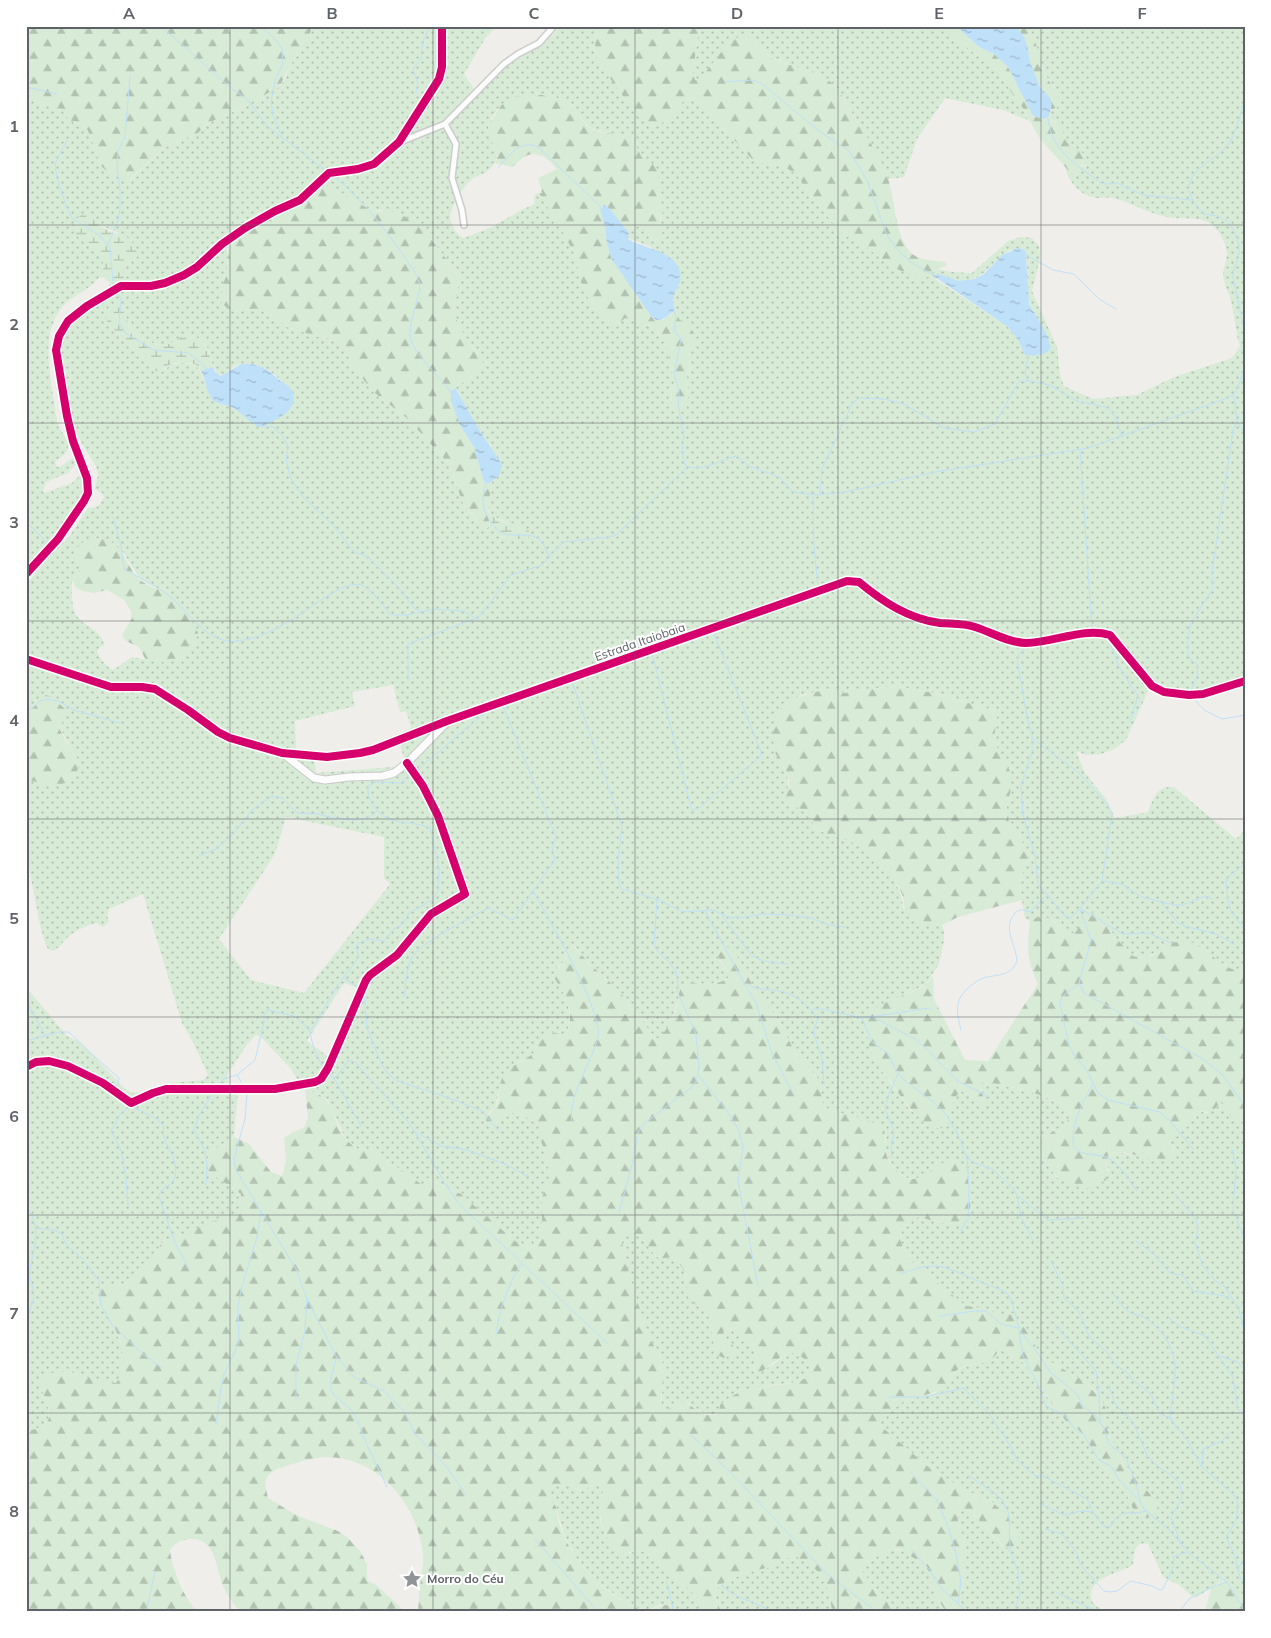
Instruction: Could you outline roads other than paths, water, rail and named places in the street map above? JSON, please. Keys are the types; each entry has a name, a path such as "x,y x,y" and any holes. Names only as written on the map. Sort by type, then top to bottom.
{"street":[{"path":"26,574 58,539 88,493 87,478 73,441 67,416 56,350 58,336 68,321 87,306 120,286 151,286 184,276 222,244 245,228 304,197 329,174 367,167 382,158 399,142 438,79 442,67 442,26"},
{"path":"399,142 445,124 470,101 504,64 539,43 554,26"},
{"path":"445,124 456,144 452,178 461,204 464,225"},
{"name":"Estrada Itaiobaia","path":"26,659 111,687 155,689 224,735 282,753 327,757 373,750 448,721 851,581 859,582 883,602 906,613 934,622 966,624 1019,642 1033,642 1087,634 1110,635 1152,686 1164,692 1189,695 1203,694 1245,681"},
{"path":"282,753 314,778 325,780 388,775 407,763 448,721"},
{"path":"26,1067 36,1062 49,1061 68,1066 102,1083 131,1103 166,1089 274,1089 310,1084 320,1079 325,1074 370,975 397,955 431,914 465,894 438,816 427,793 407,763"}],"water":[{"path":"956,26 1016,26 1024,37 1028,48 1029,60 1040,87 1050,98 1052,104 1049,116 1044,119 1033,116 1008,67 994,54 979,47"},
{"path":"604,205 608,207 629,233 628,239 667,255 677,265 680,278 673,298 675,310 663,319 657,320 651,316 612,260 600,210"},
{"path":"1018,248 1025,250 1026,255 1029,304 1045,331 1051,348 1046,353 1039,355 1025,355 1018,340 1008,327 932,275 939,274 958,281 975,279 984,274 1002,255"},
{"path":"241,364 252,364 264,368 290,388 294,400 288,411 260,427 235,409 213,400 201,371 213,367 215,372 221,376"},
{"path":"455,388 502,464 499,476 489,483 484,482 474,447 460,425 451,401 451,391"}],"waterway":[{"path":"161,26 231,88 247,99 268,127 328,172"},
{"path":"260,26 277,41 282,49 283,64 276,78 271,101 273,115 282,137"},
{"path":"416,93 418,84 413,69 421,58 423,41 431,26"},
{"path":"108,244 118,221 120,209 120,188 117,170 118,151 125,136 130,76"},
{"path":"725,82 753,80 762,84 818,130 849,151 867,180 886,233 891,241 907,258 934,275"},
{"path":"26,87 57,94"},
{"path":"1245,100 1229,143 1194,174 1190,181 1189,189 1193,201 1204,214 1218,216 1225,220 1233,229 1238,240 1239,252 1233,277 1245,335"},
{"path":"1047,115 1053,138 1062,152 1101,183 1117,183 1143,195 1192,200"},
{"path":"67,140 55,164 57,179 73,219 99,235 110,248 115,287"},
{"path":"498,168 510,154 520,147 525,145 538,147 601,207"},
{"path":"331,174 366,207 387,232 415,272 420,288 411,324 411,342 451,393"},
{"path":"1025,254 1053,270 1074,274 1099,299 1116,309"},
{"path":"117,290 121,300 119,322 125,333 154,350 188,353 207,369"},
{"path":"674,311 676,316 674,331 681,339 674,374 679,391 678,404 684,437 682,451 685,465 697,468 704,467 737,456 749,466 779,477 793,492 817,495 846,492 935,472 1088,448 1230,397 1237,388 1245,368"},
{"path":"1028,356 1025,373 1028,381"},
{"path":"1241,376 1245,383"},
{"path":"820,494 822,469 853,402 860,398 885,399 904,404 944,428 974,432 995,424 1019,381 1028,381 1050,385 1077,401 1106,407 1116,418 1122,437"},
{"path":"1234,395 1237,422 1245,433"},
{"path":"1192,693 1198,665 1188,655 1188,635 1191,623 1212,590 1212,572 1233,430 1237,422"},
{"path":"257,426 274,427 284,438 288,447 286,460 291,479 303,497 335,527 352,550 371,560 399,588 414,608 420,611"},
{"path":"1080,450 1092,630"},
{"path":"408,679 408,644 479,617 511,575 542,565 563,542 616,535 687,467"},
{"path":"487,482 483,502 488,517 495,527 505,534 527,535 539,539 549,556"},
{"path":"813,496 814,547 818,587"},
{"path":"113,517 121,545 124,569 167,594 203,629 219,639 227,641 244,640 269,632 298,616 335,591 354,584 362,585 369,590 391,615 407,615 435,609 463,611 476,618"},
{"path":"26,522 49,547"},
{"path":"652,653 692,811 699,808 760,757 761,752 713,631"},
{"path":"1108,638 1119,667 1138,696 1130,722"},
{"path":"1032,738 1078,772 1107,804 1112,814 1102,881 1080,909 1070,918 1065,916 1038,884 1035,856 1023,815 1021,786 1032,752 1032,736 1017,658 1024,648 1033,646"},
{"path":"416,771 488,710 619,664"},
{"path":"572,682 622,826 618,859 619,884 622,889 659,900 683,912 713,910 728,917 739,918 763,914 790,915 811,918 829,925 845,927"},
{"path":"26,713 40,701 47,699 60,702 74,710 120,723"},
{"path":"1194,699 1204,710 1222,719 1245,715"},
{"path":"404,997 408,968 411,959 416,953 434,938 488,908 513,920 555,860 552,847 556,837 503,706"},
{"path":"309,1029 312,1029 337,986 357,960 356,947 358,943 370,939 384,941 394,929 403,924 409,913 432,900 438,891 439,868 430,828 386,817 374,806 368,795 368,787 375,782 401,783 410,774"},
{"path":"199,856 216,849 233,834 252,810 272,796 282,798 297,813 318,814 354,820 369,818 377,811"},
{"path":"1245,864 1226,880 1231,911 1245,930"},
{"path":"1103,881 1121,884 1142,897 1174,905 1183,905 1205,896 1212,899"},
{"path":"534,892 574,965 598,1026 598,1038 595,1048 580,1080 573,1102 572,1122"},
{"path":"961,1030 958,1019 958,1003 960,998 967,989 979,980 1011,970 1017,961 1010,931 1011,919 1019,910 1030,912 1046,896"},
{"path":"619,1213 633,1161 638,1132 644,1124 693,1086 696,1082 699,1067 696,1034 677,991 676,971 657,951 654,944 657,900"},
{"path":"1162,903 1177,922 1184,926 1216,934 1234,944"},
{"path":"1081,909 1123,934 1148,933 1171,943"},
{"path":"1080,910 1091,940 1079,983 1084,993 1201,1058 1222,1074 1245,1106"},
{"path":"705,911 756,1003 772,1053 794,1095"},
{"path":"722,916 752,956 763,961 788,964"},
{"path":"344,978 359,988"},
{"path":"747,984 757,988 780,991 793,996 815,1014 818,1020 814,1034 822,1059 824,1084"},
{"path":"1078,984 1062,997 1060,1004 1069,1045 1087,1071 1098,1093 1108,1100 1160,1112 1171,1122 1193,1149"},
{"path":"364,992 367,1028 382,1065 388,1074 398,1081 482,1111 499,1131"},
{"path":"26,1001 45,1035"},
{"path":"813,1009 822,1009 862,1018 930,1008"},
{"path":"217,1087 223,1079 237,1075 255,1060 264,1015 268,1010 294,1016 309,1029 314,1049 324,1070"},
{"path":"873,1017 915,1039 957,1081 990,1097"},
{"path":"862,1018 872,1042 887,1053 898,1073 905,1081 946,1114 959,1137 967,1158 969,1187 968,1219 960,1233"},
{"path":"26,1041 59,1032 69,1032 119,1078 117,1088"},
{"path":"334,1078 349,1060 355,1062 410,1124 458,1203 608,1344"},
{"path":"327,1073 334,1078 361,1126"},
{"path":"892,1158 891,1149 894,1131 885,1109 898,1074"},
{"path":"237,1075 243,1085"},
{"path":"699,1076 730,1115 739,1131 743,1147 738,1181 758,1286"},
{"path":"1093,1083 1075,1122 1074,1147 1085,1154 1104,1157 1113,1161 1121,1168 1137,1191"},
{"path":"206,1185 207,1166 205,1151 194,1130 198,1117 213,1092"},
{"path":"247,1093 245,1119 234,1159 236,1170 296,1269 307,1299 336,1356 354,1377 384,1391 404,1411 415,1434 446,1466 466,1495"},
{"path":"130,1106 155,1118 163,1125 164,1137 176,1168 174,1180 161,1191 159,1197 176,1245 189,1269"},
{"path":"128,1205 121,1150 111,1131 121,1113 130,1107"},
{"path":"414,1131 441,1146 467,1150 507,1165 529,1177"},
{"path":"1232,1149 1236,1168 1233,1210 1245,1240"},
{"path":"967,1158 992,1169 1013,1188 1017,1195 1021,1217 1033,1241"},
{"path":"1017,1195 1048,1220 1083,1218"},
{"path":"1176,1195 1196,1220 1198,1230 1195,1242 1202,1264 1214,1280 1225,1287 1239,1309 1245,1336"},
{"path":"26,1206 36,1229 30,1272 34,1298 26,1322"},
{"path":"216,1424 224,1374 239,1343 238,1306 257,1237 261,1211"},
{"path":"37,1228 54,1230 62,1234 66,1245 83,1259 99,1281 101,1305 113,1326 143,1354 162,1368"},
{"path":"1136,1241 1154,1254 1169,1272 1183,1275 1193,1291 1225,1296 1231,1299"},
{"path":"1051,1261 1063,1286 1064,1298 1079,1312 1089,1336 1107,1352 1115,1364 1151,1394 1158,1411 1171,1419"},
{"path":"496,1334 505,1298 521,1264"},
{"path":"900,1274 923,1267 940,1267 1007,1293 1011,1299 1020,1331 1050,1372 1077,1394 1083,1406 1095,1415 1104,1428 1109,1444 1126,1458 1144,1509 1169,1530 1189,1553 1227,1582 1245,1611"},
{"path":"1245,1276 1245,1285"},
{"path":"1114,1295 1127,1310 1133,1314 1143,1316 1152,1323 1167,1340 1174,1360 1175,1371 1171,1420 1187,1440 1202,1467 1234,1495 1238,1503 1236,1521 1226,1537 1234,1554 1240,1577 1245,1584"},
{"path":"296,1400 296,1365 305,1331 307,1299"},
{"path":"1239,1308 1245,1301"},
{"path":"940,1316 986,1311 1001,1324 1018,1328"},
{"path":"1169,1318 1179,1326 1205,1336 1233,1377 1238,1410 1245,1415"},
{"path":"1055,1325 1096,1371 1100,1423"},
{"path":"1019,1331 1023,1356 1039,1387 1046,1406 1064,1415 1075,1429 1084,1435 1098,1459 1112,1467 1119,1480 1138,1499"},
{"path":"1220,1356 1237,1362 1245,1369"},
{"path":"336,1358 331,1379 331,1389 334,1395 356,1417 387,1487"},
{"path":"1109,1385 1115,1404 1133,1422 1147,1455 1180,1484 1182,1498 1171,1517 1181,1544"},
{"path":"889,1397 924,1397 964,1388 990,1415 1014,1452 1017,1460 1035,1476 1043,1476 1087,1499 1103,1526 1110,1527 1120,1515 1146,1511"},
{"path":"1202,1466 1203,1449 1222,1441 1230,1432"},
{"path":"690,1434 730,1472 826,1573 877,1612"},
{"path":"911,1473 936,1499 947,1523 956,1553 961,1582 958,1603"},
{"path":"969,1476 997,1495 1002,1500 1009,1514 1010,1551 1018,1571 1020,1594 1014,1612"},
{"path":"1041,1504 1064,1515 1081,1511 1093,1512"},
{"path":"1045,1529 1062,1534 1077,1553 1080,1563 1085,1570 1104,1591 1110,1592 1117,1591 1131,1581 1160,1590 1163,1589 1173,1568 1174,1556 1187,1552"},
{"path":"535,1539 598,1612"},
{"path":"913,1552 928,1568 943,1590 967,1612"},
{"path":"1238,1569 1245,1557"},
{"path":"146,1612 155,1572"},
{"path":"1179,1612 1189,1599 1226,1582"},
{"path":"667,1583 674,1612"},
{"path":"722,1585 733,1594 771,1612"},
{"path":"1057,1593 1099,1612"}],"place":[{"name":"Morro do Céu","path":"412,1579"}]}
